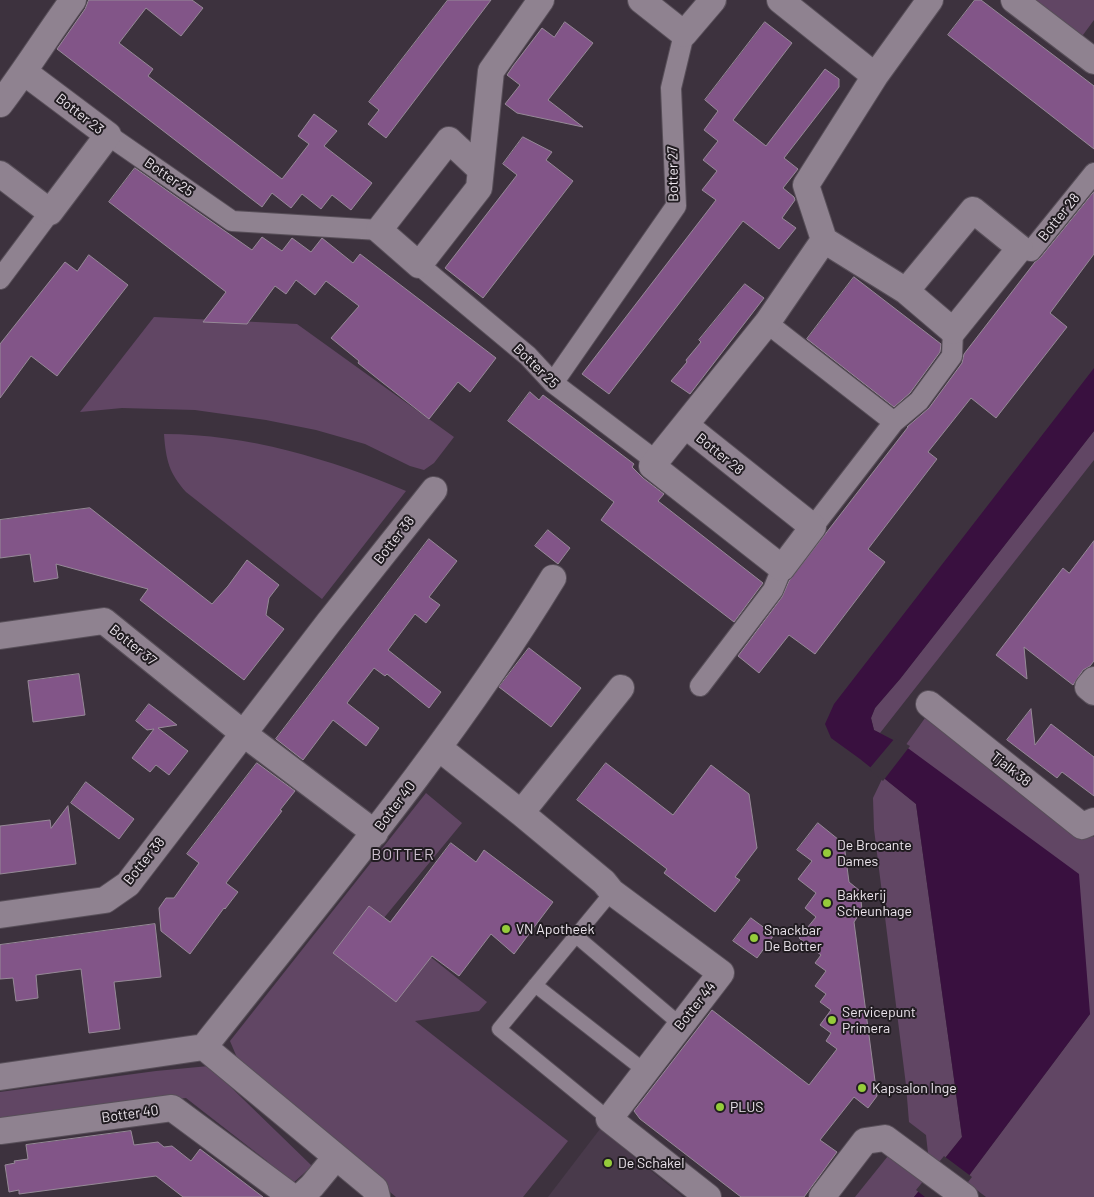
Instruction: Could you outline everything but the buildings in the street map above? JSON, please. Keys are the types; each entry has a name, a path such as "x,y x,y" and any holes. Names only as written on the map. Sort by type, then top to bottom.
{"street":[{"path":"0,104 73,0"},
{"path":"419,265 479,188 490,72 541,0"},
{"path":"641,0 684,34"},
{"name":"Botter 27","path":"552,383 676,206 671,88 684,34 713,0"},
{"path":"780,0 875,76"},
{"path":"700,686 773,590 782,568 813,527 894,422 919,401 952,356 953,331 906,291 824,240 806,185 875,76 930,0"},
{"path":"1014,0 1094,61"},
{"name":"Botter 23","path":"0,279 108,135 24,72"},
{"name":"Botter 25","path":"108,135 232,221 378,230 528,356 552,383 654,464"},
{"path":"378,230 449,140 480,169"},
{"name":"Botter 28","path":"906,291 973,210 1020,248 1031,251 1094,173"},
{"path":"0,174 50,212"},
{"name":"Botter 28","path":"813,527 685,425 767,323 824,240"},
{"name":"Botter 28","path":"953,331 1020,248"},
{"path":"767,323 894,422"},
{"path":"685,425 654,464 782,568"},
{"name":"Botter 38","path":"0,915 105,900 128,884 329,622 434,490"},
{"name":"Botter 40","path":"204,1047 439,748 517,637 553,578"},
{"name":"Botter 37","path":"0,636 104,621 244,734"},
{"path":"1094,680 1088,687 1094,692"},
{"path":"521,813 621,688"},
{"name":"Tjalk 38","path":"930,704 1082,826 1094,821"},
{"path":"244,734 374,833"},
{"name":"Botter 44","path":"439,748 604,882 612,892 721,974 608,1119"},
{"path":"0,1077 204,1047 375,1189 377,1197"},
{"name":"Botter 40","path":"0,1131 172,1108 292,1197"},
{"path":"608,1119 708,1197"},
{"path":"822,1197 865,1141 885,1138 964,1196"},
{"path":"300,1197 312,1186 336,1157"}],"lane":[{"path":"608,1119 499,1029 612,892"},
{"path":"576,936 681,1025"},
{"path":"535,985 644,1072"}],"shaded area":[{"path":"1032,0 1094,0 1094,20 1080,39"},
{"path":"154,317 297,324 454,437 434,463 424,470 410,466 365,444 316,430 266,420 195,410 122,408 80,412"},
{"path":"1094,368 1094,431 900,679 875,708 871,718 874,730 905,746 1079,874 1090,1014 953,1197 914,1197 962,1137 916,804 831,738 825,724 834,704"},
{"path":"1094,431 1094,460 880,733 874,730 871,718 875,708 900,679"},
{"path":"164,434 226,438 288,450 377,479 406,491 322,599 186,492 169,466"},
{"path":"925,718 1094,837 1094,1197 986,1197 965,1181 1090,1014 905,746"},
{"path":"883,777 916,804 962,1137 941,1163 928,1153 926,1135 909,1122 874,829 873,798"},
{"path":"426,793 462,823 383,919 487,1002 479,1011 415,1021 568,1141 523,1197 396,1197 390,1192 381,1193 238,1060 230,1041"},
{"path":"209,1066 312,1166 292,1184 268,1164 267,1161 186,1098 137,1102 0,1120 0,1092 156,1071"},
{"name":"De Schakel","path":"600,1129 683,1197 548,1197"},
{"path":"888,1156 927,1181 914,1197 855,1197"}],"pier":[{"path":"895,738 910,746 883,781 869,769"},
{"path":"944,1156 972,1177 956,1197 925,1197 916,1190"}],"place":[{"name":"De Brocante Dames","path":"827,853"},
{"name":"Bakkerij Scheunhage","path":"827,903"},
{"name":"VN Apotheek","path":"506,929"},
{"name":"Snackbar De Botter","path":"754,938"},
{"name":"Servicepunt Primera","path":"832,1020"},
{"name":"Kapsalon Inge","path":"862,1088"},
{"name":"PLUS","path":"720,1107"},
{"name":"De Schakel","path":"608,1163"}],"district":[{"name":"BOTTER","path":"403,855"}]}
